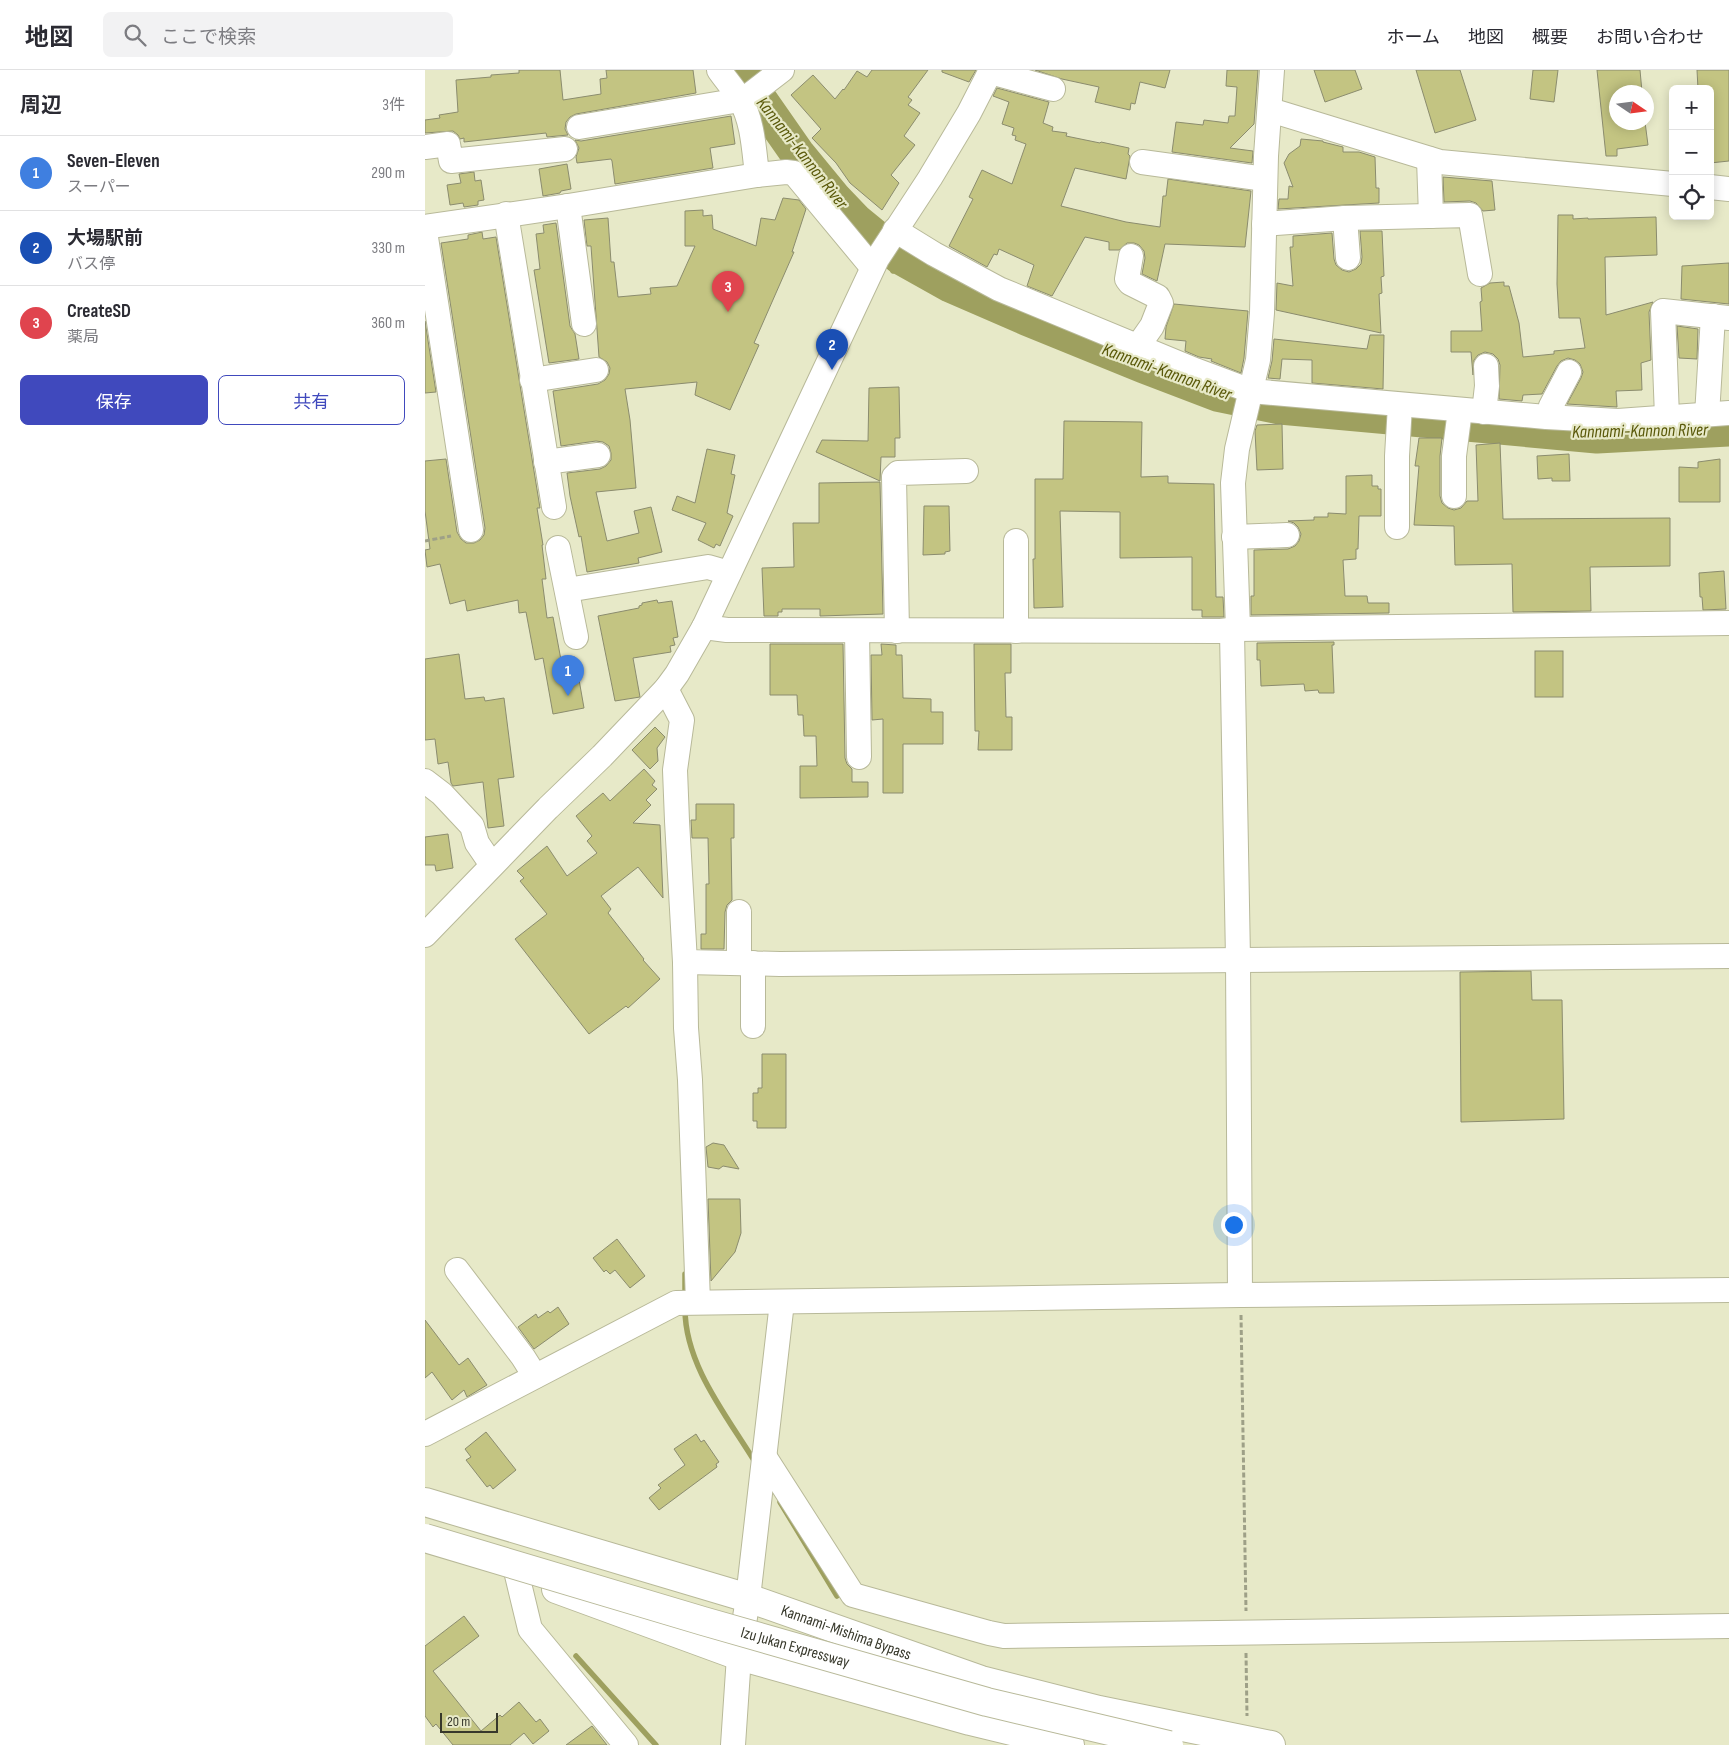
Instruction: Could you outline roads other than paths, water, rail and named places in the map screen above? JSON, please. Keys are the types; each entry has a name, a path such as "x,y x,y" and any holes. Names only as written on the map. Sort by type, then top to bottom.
{"highway":[{"name":"Kannami-Mishima Bypass","path":"425,1502 748,1598 981,1680 1099,1710 1259,1743"},
{"name":"Izu Jukan Expressway","path":"425,1538 977,1700 1169,1745"},
{"path":"425,1547 517,1575 739,1656 970,1721 1070,1745"}],"street":[{"path":"719,70 743,98 749,122 757,175"},
{"path":"1241,1295 1233,484 1237,448 1258,360 1262,313 1265,179 1271,110 1272,70"},
{"path":"425,935 548,808 602,756 677,674 704,627 875,263 935,170 969,113 991,71 1053,89"},
{"path":"579,127 743,98 775,76"},
{"path":"1271,110 1440,162 1669,184"},
{"path":"425,147 448,144 451,161 565,149"},
{"path":"1429,159 1431,216"},
{"path":"1142,162 1265,179"},
{"path":"425,227 785,172 794,173 875,263"},
{"path":"1714,187 1729,189"},
{"path":"568,206 584,324"},
{"path":"506,214 553,507"},
{"path":"1264,224 1345,218 1470,215 1480,274"},
{"path":"1345,218 1348,258"},
{"path":"425,231 471,530"},
{"path":"894,231 999,289 1195,370 1251,390 1399,415 1458,420 1485,412 1548,418 1618,421 1718,414 1721,317 1663,311 1667,417"},
{"path":"1131,256 1127,279 1130,283 1158,297 1161,303 1152,326 1138,346"},
{"path":"1485,366 1487,386 1485,412"},
{"path":"532,380 596,370"},
{"path":"1548,418 1551,406 1569,372"},
{"path":"1397,527 1399,415"},
{"path":"1454,496 1458,420"},
{"path":"545,462 598,455"},
{"path":"897,631 894,477 898,473 966,471"},
{"path":"1234,537 1287,535"},
{"path":"1016,541 1016,631"},
{"path":"558,548 576,637"},
{"path":"567,590 708,567 729,573"},
{"path":"704,627 727,630 857,631 1235,630 1729,622"},
{"path":"857,631 859,757"},
{"path":"665,689 682,720 675,770 690,1080 689,1302"},
{"path":"425,781 442,794 472,826 477,843 492,865"},
{"path":"739,912 753,1026"},
{"path":"685,962 1729,956"},
{"path":"457,1270 523,1357 535,1376"},
{"path":"425,1434 535,1376 689,1302 1729,1290"},
{"path":"733,1745 739,1656 748,1598 782,1302"},
{"path":"764,1456 853,1595 1004,1636 1729,1626"},
{"path":"517,1575 530,1629 626,1745"}],"waterway":[{"name":"Kannami-Kannon River","path":"739,70 797,153 834,198 856,221 900,257 950,285 1026,318 1217,394 1280,407 1597,436 1729,429"},
{"path":"893,271 900,257"},
{"path":"685,1274 685,1297"},
{"path":"685,1309 687,1330 700,1370 709,1389 755,1462"},
{"path":"780,1502 837,1596"},
{"path":"576,1656 656,1745"}],"place":[{"name":"CreateSD","path":"728,312"},
{"name":"大場駅前","path":"832,370"},
{"name":"Seven-Eleven","path":"568,696"}]}
